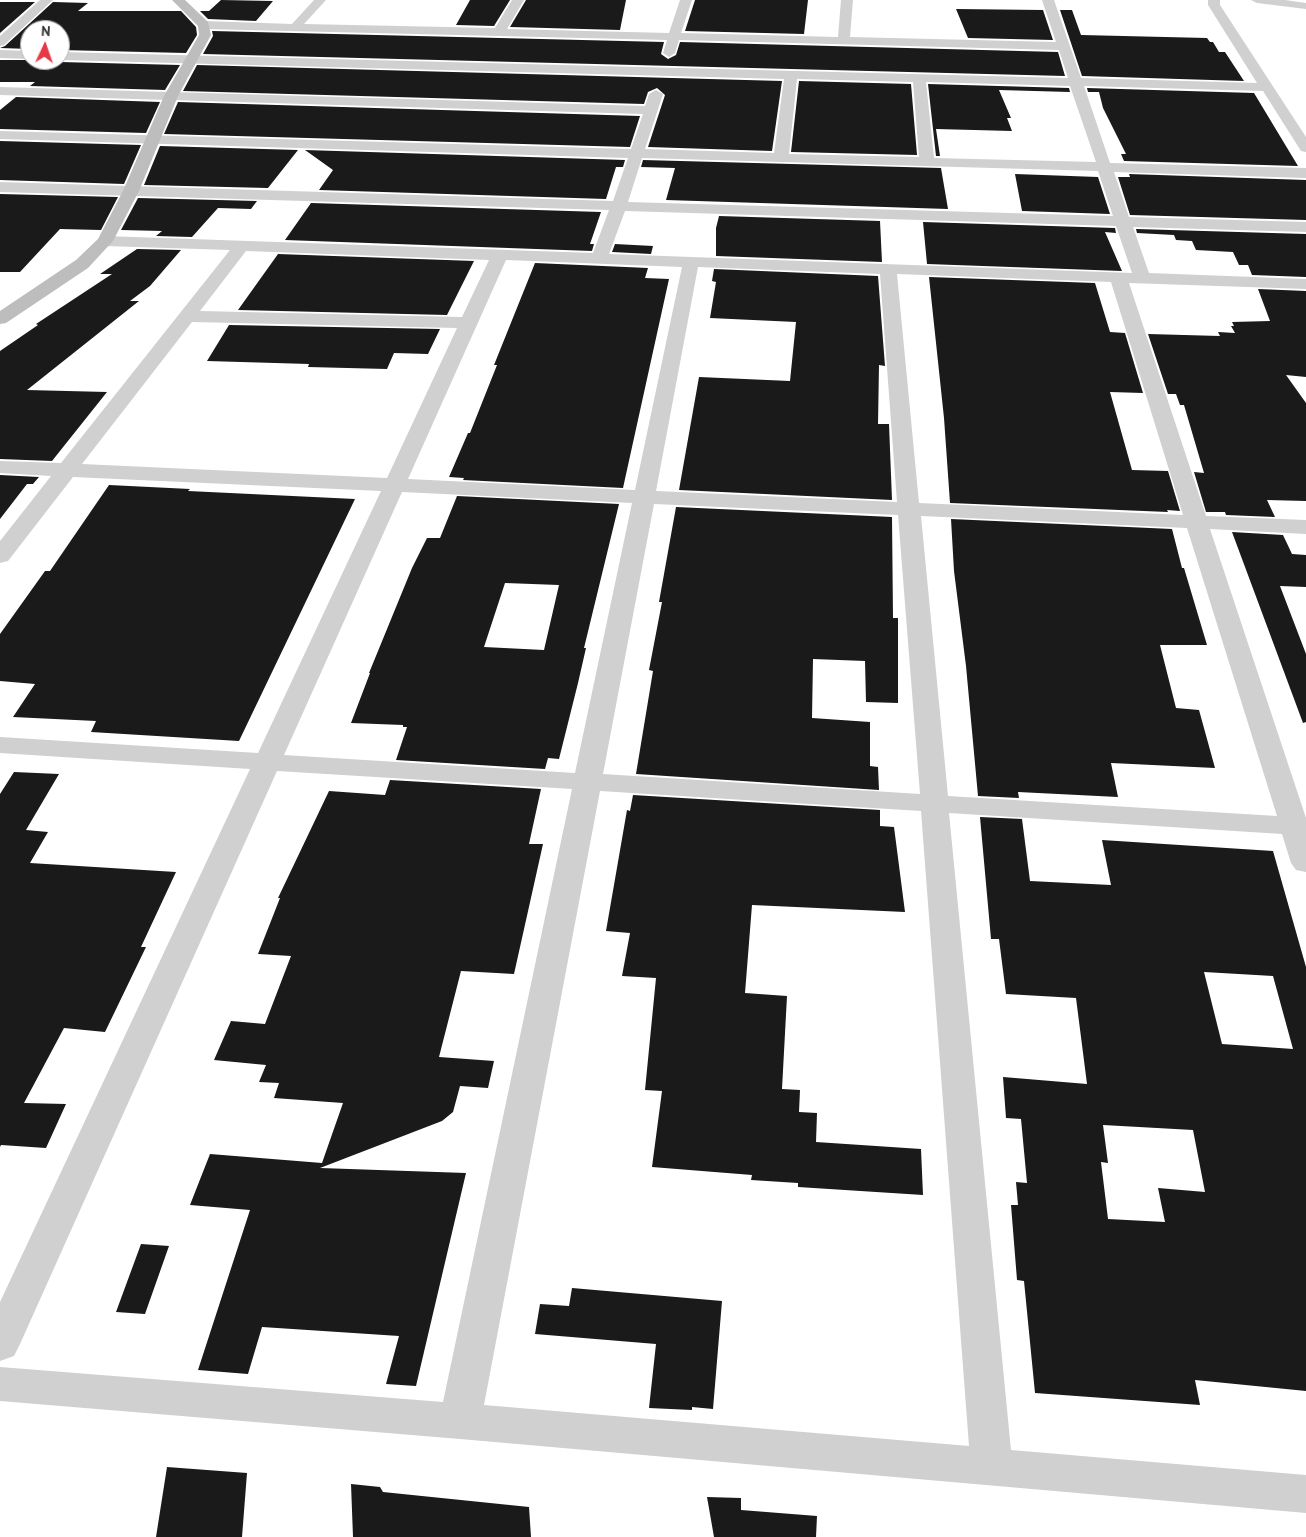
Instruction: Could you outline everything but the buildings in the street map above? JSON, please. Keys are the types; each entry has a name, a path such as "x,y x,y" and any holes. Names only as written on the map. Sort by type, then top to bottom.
{"main road":[{"path":"0,319 82,264 105,242 131,191 171,96 204,35 204,25 178,0"}],"street":[{"path":"0,42 47,0"},
{"path":"295,27 320,0"},
{"path":"499,32 518,0"},
{"path":"599,259 619,206 686,0"},
{"path":"844,41 848,0"},
{"path":"1048,0 1142,278"},
{"path":"1214,0 1214,5 1306,148"},
{"path":"1257,0 1306,6"},
{"path":"204,25 1064,46"},
{"path":"0,54 20,55"},
{"path":"70,56 1266,87"},
{"path":"450,104 470,66"},
{"path":"781,157 791,75"},
{"path":"919,78 927,162"},
{"path":"0,91 650,110"},
{"path":"1287,118 1306,119"},
{"path":"0,135 1306,173"},
{"path":"0,187 1306,227"},
{"path":"105,242 1306,284"},
{"path":"0,556 240,247"},
{"path":"0,1344 500,255"},
{"path":"460,1420 691,262"},
{"path":"888,269 992,1468"},
{"path":"1118,277 1300,827 1306,863"},
{"path":"187,316 468,324"},
{"path":"0,467 1306,527"},
{"path":"0,745 1300,827"},
{"path":"0,1384 460,1420 1306,1494"}]}
